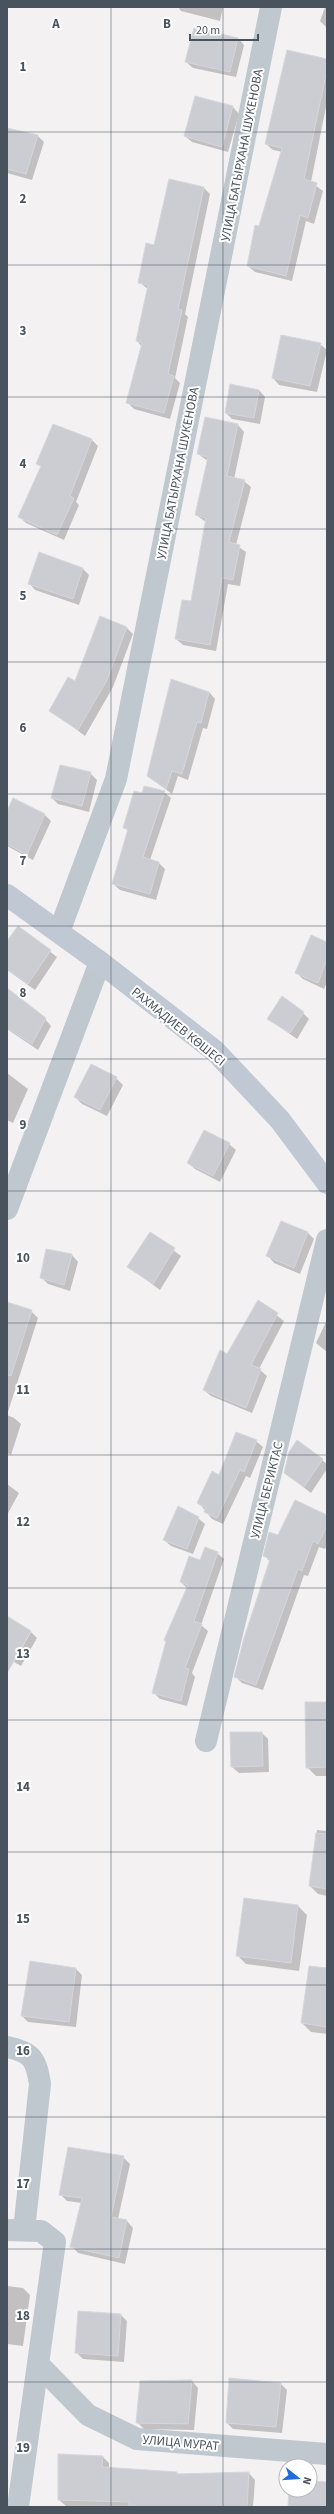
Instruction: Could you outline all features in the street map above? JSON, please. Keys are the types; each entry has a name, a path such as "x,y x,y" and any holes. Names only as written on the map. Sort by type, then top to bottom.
{"street":[{"name":"УЛИЦА БАТЫРХАНА ШУКЕНОВА","path":"59,932 116,779 271,7"},
{"name":"РАХМАДИЕВ КӨШЕСІ","path":"7,895 100,962 215,1051 280,1120 327,1183"},
{"path":"7,1209 100,962"},
{"name":"УЛИЦА БЕРИКТАС","path":"206,1740 327,1240"},
{"path":"7,2047 24,2050 37,2063 40,2084 16,2230 41,2231 55,2242 18,2507"},
{"name":"УЛИЦА МУРАТ","path":"38,2364 88,2416 137,2439 327,2454"}],"building":[{"path":"194,28 238,38 230,72 185,62"},
{"path":"287,50 327,59 327,70 304,179 317,183 308,218 300,215 286,276 247,266 255,225 259,226 282,148 265,144"},
{"path":"195,96 233,106 222,147 184,136"},
{"path":"7,128 38,135 26,174 7,169"},
{"path":"169,179 204,187 178,309 182,310 168,374 174,376 164,413 126,403 142,343 136,341 148,285 138,283 146,243 154,245"},
{"path":"281,335 321,343 310,386 272,378"},
{"path":"230,384 259,390 254,418 225,413"},
{"path":"205,417 238,424 227,476 245,480 229,542 240,545 233,580 222,578 210,645 175,639 182,600 191,601 206,518 195,515 208,457 197,454"},
{"path":"53,424 92,439 70,496 74,498 57,535 18,517 41,466 36,464"},
{"path":"39,552 83,568 73,599 28,584"},
{"path":"100,616 127,627 107,680 78,730 49,711 68,677 75,681"},
{"path":"171,679 209,692 201,723 197,722 182,774 172,771 166,789 147,776"},
{"path":"60,765 91,772 82,806 51,798"},
{"path":"144,786 165,791 143,857 159,862 150,894 112,884 128,829 123,828 134,791 142,793"},
{"path":"13,798 45,814 27,855 7,844 7,811"},
{"path":"18,926 51,950 28,984 7,969 7,941"},
{"path":"311,935 327,942 327,959 318,983 295,973"},
{"path":"7,988 46,1018 32,1044 7,1028"},
{"path":"282,996 304,1012 290,1033 267,1019"},
{"path":"91,1064 117,1077 100,1110 74,1097"},
{"path":"204,1130 230,1143 213,1176 187,1163"},
{"path":"281,1221 308,1232 294,1268 266,1256"},
{"path":"150,1232 175,1248 153,1284 127,1267"},
{"path":"46,1249 72,1254 64,1285 40,1278"},
{"path":"258,1300 278,1313 251,1365 261,1369 246,1408 203,1390 220,1350 227,1354"},
{"path":"7,1302 32,1310 11,1376 7,1375"},
{"path":"236,1432 257,1440 244,1472 240,1470 217,1518 204,1512 206,1508 197,1503 212,1471 219,1475"},
{"path":"297,1440 323,1459 304,1487 284,1473 289,1452"},
{"path":"295,1500 327,1515 327,1526 318,1544 313,1541 302,1571 298,1569 256,1685 234,1677 244,1638 270,1559 263,1556 269,1532 278,1535"},
{"path":"178,1506 199,1517 187,1549 163,1540"},
{"path":"205,1547 218,1552 194,1621 202,1624 185,1668 189,1669 181,1701 152,1693 166,1641 164,1640 188,1585 180,1582 189,1556 200,1560"},
{"path":"7,1616 31,1631 7,1673"},
{"path":"305,1702 327,1702 327,1767 306,1768"},
{"path":"230,1732 262,1732 263,1766 231,1767"},
{"path":"316,1833 327,1834 327,1889 309,1886"},
{"path":"244,1898 298,1905 291,1963 236,1956"},
{"path":"30,1961 76,1968 69,2022 21,2016"},
{"path":"309,1966 327,1968 327,2027 301,2023"},
{"path":"68,2147 124,2156 111,2217 127,2220 119,2258 70,2247 82,2198 59,2195"},
{"path":"78,2311 121,2314 118,2356 75,2353"},
{"path":"229,2378 281,2383 276,2427 226,2423"},
{"path":"192,2380 188,2424 136,2423 140,2381"},
{"path":"58,2454 103,2456 102,2467 177,2472 177,2474 249,2472 247,2507 129,2507 129,2502 58,2500"},
{"path":"318,2481 327,2482 327,2507 288,2507 289,2498 318,2498"}]}
